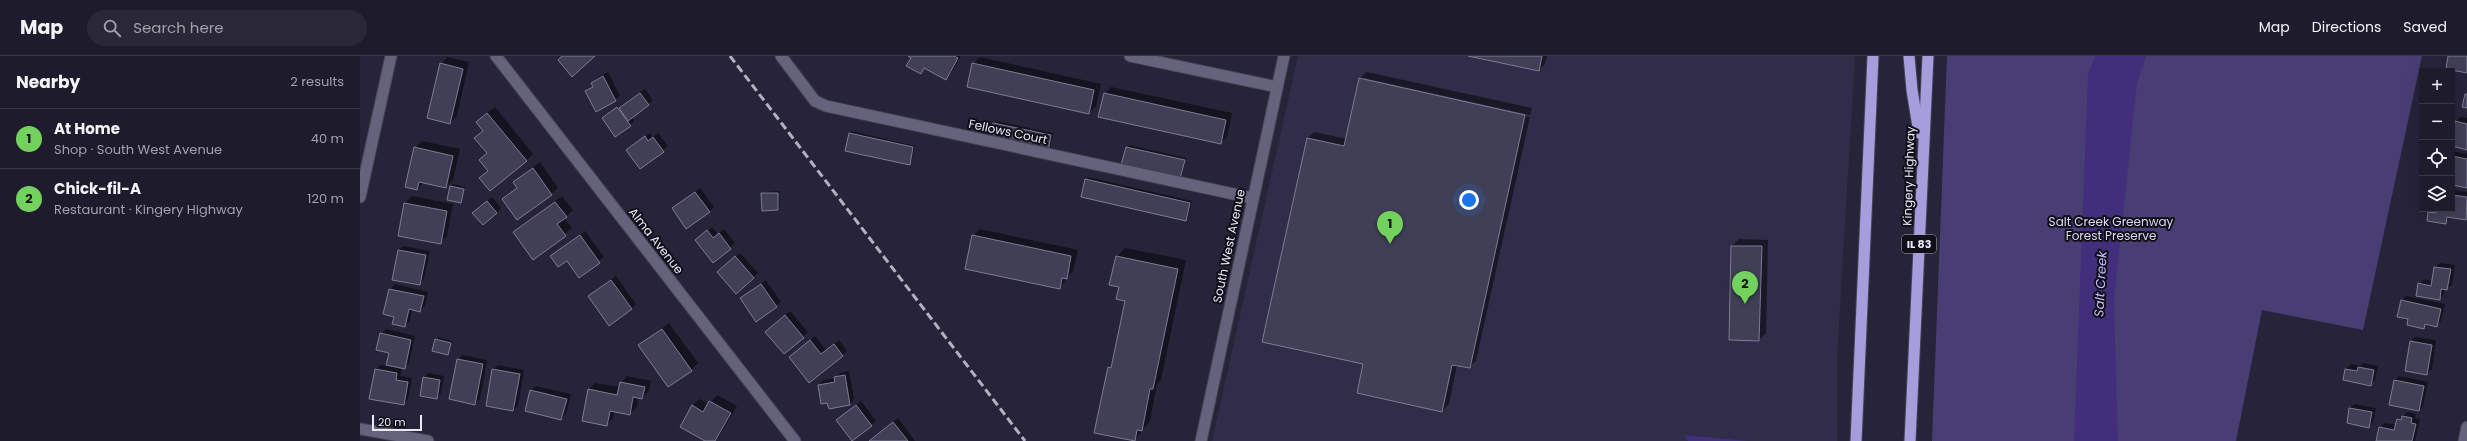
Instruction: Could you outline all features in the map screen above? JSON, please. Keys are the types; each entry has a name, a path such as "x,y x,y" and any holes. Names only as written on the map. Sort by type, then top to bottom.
{"highway":[{"path":"1856,441 1873,56"},
{"path":"1909,56 1912,90 1922,151"},
{"name":"Kingery Highway","path":"1910,441 1922,151 1928,56"}],"street":[{"path":"360,197 391,56"},
{"name":"Alma Avenue","path":"496,56 795,441"},
{"name":"Fellows Court","path":"781,56 815,101 826,106 1252,198"},
{"path":"1130,56 1277,88"},
{"name":"South West Avenue","path":"1201,441 1252,198 1284,56"},
{"path":"2464,441 2467,427"},
{"path":"360,429 428,441"}],"shaded area":[{"path":"1298,56 1855,56 1837,356 1837,441 1212,441"}],"green space":[{"name":"Salt Creek Greenway Forest Preserve","path":"1947,56 2422,56 2363,330 2262,310 2236,441 1932,441"}],"water":[{"name":"Salt Creek","path":"2095,56 2146,56 2137,83 2114,300 2118,441 2074,441 2088,74"},
{"path":"1685,435 1747,441 1688,441"}],"building":[{"path":"562,56 595,56 572,77 558,60"},
{"path":"908,56 954,56 958,58 946,80 924,68 921,74 906,66 911,58"},
{"path":"1468,56 1542,56 1539,71"},
{"path":"2448,56 2467,56 2467,73 2455,71 2455,68 2446,68"},
{"path":"440,63 463,69 450,124 427,118"},
{"path":"972,63 1094,90 1089,114 967,87"},
{"path":"603,76 616,101 596,112 585,91 593,87 591,83"},
{"path":"1359,78 1525,115 1470,368 1452,365 1442,412 1357,393 1363,364 1262,342 1307,138 1344,146"},
{"path":"640,93 649,105 628,121 619,108"},
{"path":"1104,93 1226,120 1221,144 1098,117"},
{"path":"2465,94 2467,94 2467,108 2462,107"},
{"path":"617,107 631,126 615,137 602,118"},
{"path":"487,113 527,161 490,191 479,178 488,171 479,160 487,153 474,138 483,131 476,122"},
{"path":"2455,121 2467,124 2467,150 2455,147"},
{"path":"993,123 1051,135 1048,152 989,140"},
{"path":"849,133 913,147 910,165 845,151"},
{"path":"645,136 648,141 653,137 664,152 640,169 626,150"},
{"path":"414,147 453,156 446,188 419,182 417,190 405,187"},
{"path":"1126,147 1185,160 1180,179 1121,165"},
{"path":"2455,157 2467,159 2467,188 2455,186"},
{"path":"533,168 552,195 517,220 502,199 517,188 513,182"},
{"path":"1085,179 1190,203 1186,221 1081,197"},
{"path":"450,186 464,189 461,203 447,200"},
{"path":"695,192 710,212 686,229 672,208"},
{"path":"761,193 778,193 778,210 762,211"},
{"path":"2455,195 2467,197 2466,220 2447,217 2446,224 2427,221 2428,212 2455,212"},
{"path":"487,201 497,213 483,225 472,213"},
{"path":"555,202 567,217 557,224 566,236 533,260 513,232"},
{"path":"404,203 447,211 441,244 398,236"},
{"path":"707,230 713,238 719,233 731,249 713,263 695,240"},
{"path":"580,235 600,263 579,278 567,261 558,267 550,256"},
{"path":"972,235 1071,256 1067,279 1062,278 1060,289 965,269"},
{"path":"1731,246 1762,246 1759,341 1729,340"},
{"path":"398,250 426,255 420,285 392,280"},
{"path":"735,256 754,278 736,294 717,272"},
{"path":"1116,256 1178,269 1153,389 1150,389 1142,431 1137,430 1135,441 1094,433 1108,367 1111,368 1125,301 1116,299 1119,287 1109,285"},
{"path":"2434,267 2451,269 2447,290 2441,289 2440,300 2416,296 2418,283 2431,286"},
{"path":"611,280 632,309 609,326 588,296"},
{"path":"761,284 777,307 756,322 740,298"},
{"path":"389,289 424,296 420,312 409,309 405,327 392,324 394,317 383,314"},
{"path":"2401,300 2441,309 2437,327 2425,324 2424,329 2407,325 2408,319 2397,317"},
{"path":"785,315 804,338 784,354 765,332"},
{"path":"662,329 692,371 668,387 638,345"},
{"path":"380,333 411,340 405,369 386,365 389,353 376,350"},
{"path":"435,339 451,343 448,355 432,351"},
{"path":"810,340 821,354 834,344 843,356 809,383 789,357"},
{"path":"2410,341 2432,345 2427,375 2405,371"},
{"path":"457,359 483,364 475,405 449,399"},
{"path":"2358,367 2374,370 2371,386 2343,380 2345,369 2357,371"},
{"path":"375,369 397,373 396,380 408,382 404,405 369,399"},
{"path":"492,369 520,374 513,411 486,406"},
{"path":"845,375 850,405 829,409 827,403 821,404 818,385 835,382 834,377"},
{"path":"423,377 440,380 437,399 420,396"},
{"path":"2394,380 2424,386 2419,411 2389,405"},
{"path":"620,382 645,387 642,399 633,397 630,415 610,411 607,426 582,421 588,389 617,395"},
{"path":"530,390 567,399 561,420 525,411"},
{"path":"709,401 731,413 715,441 705,441 680,427 692,405 703,412"},
{"path":"856,405 872,426 852,441 836,420"},
{"path":"2349,408 2372,412 2369,428 2347,423"},
{"path":"2402,416 2412,418 2411,423 2416,424 2412,441 2376,441 2379,427 2394,430 2397,419 2401,420"},
{"path":"893,422 908,441 869,441"}],"railway":[{"path":"730,56 1025,441"}],"place":[{"name":"At Home","path":"1390,244"},
{"name":"Chick-fil-A","path":"1745,304"}]}
